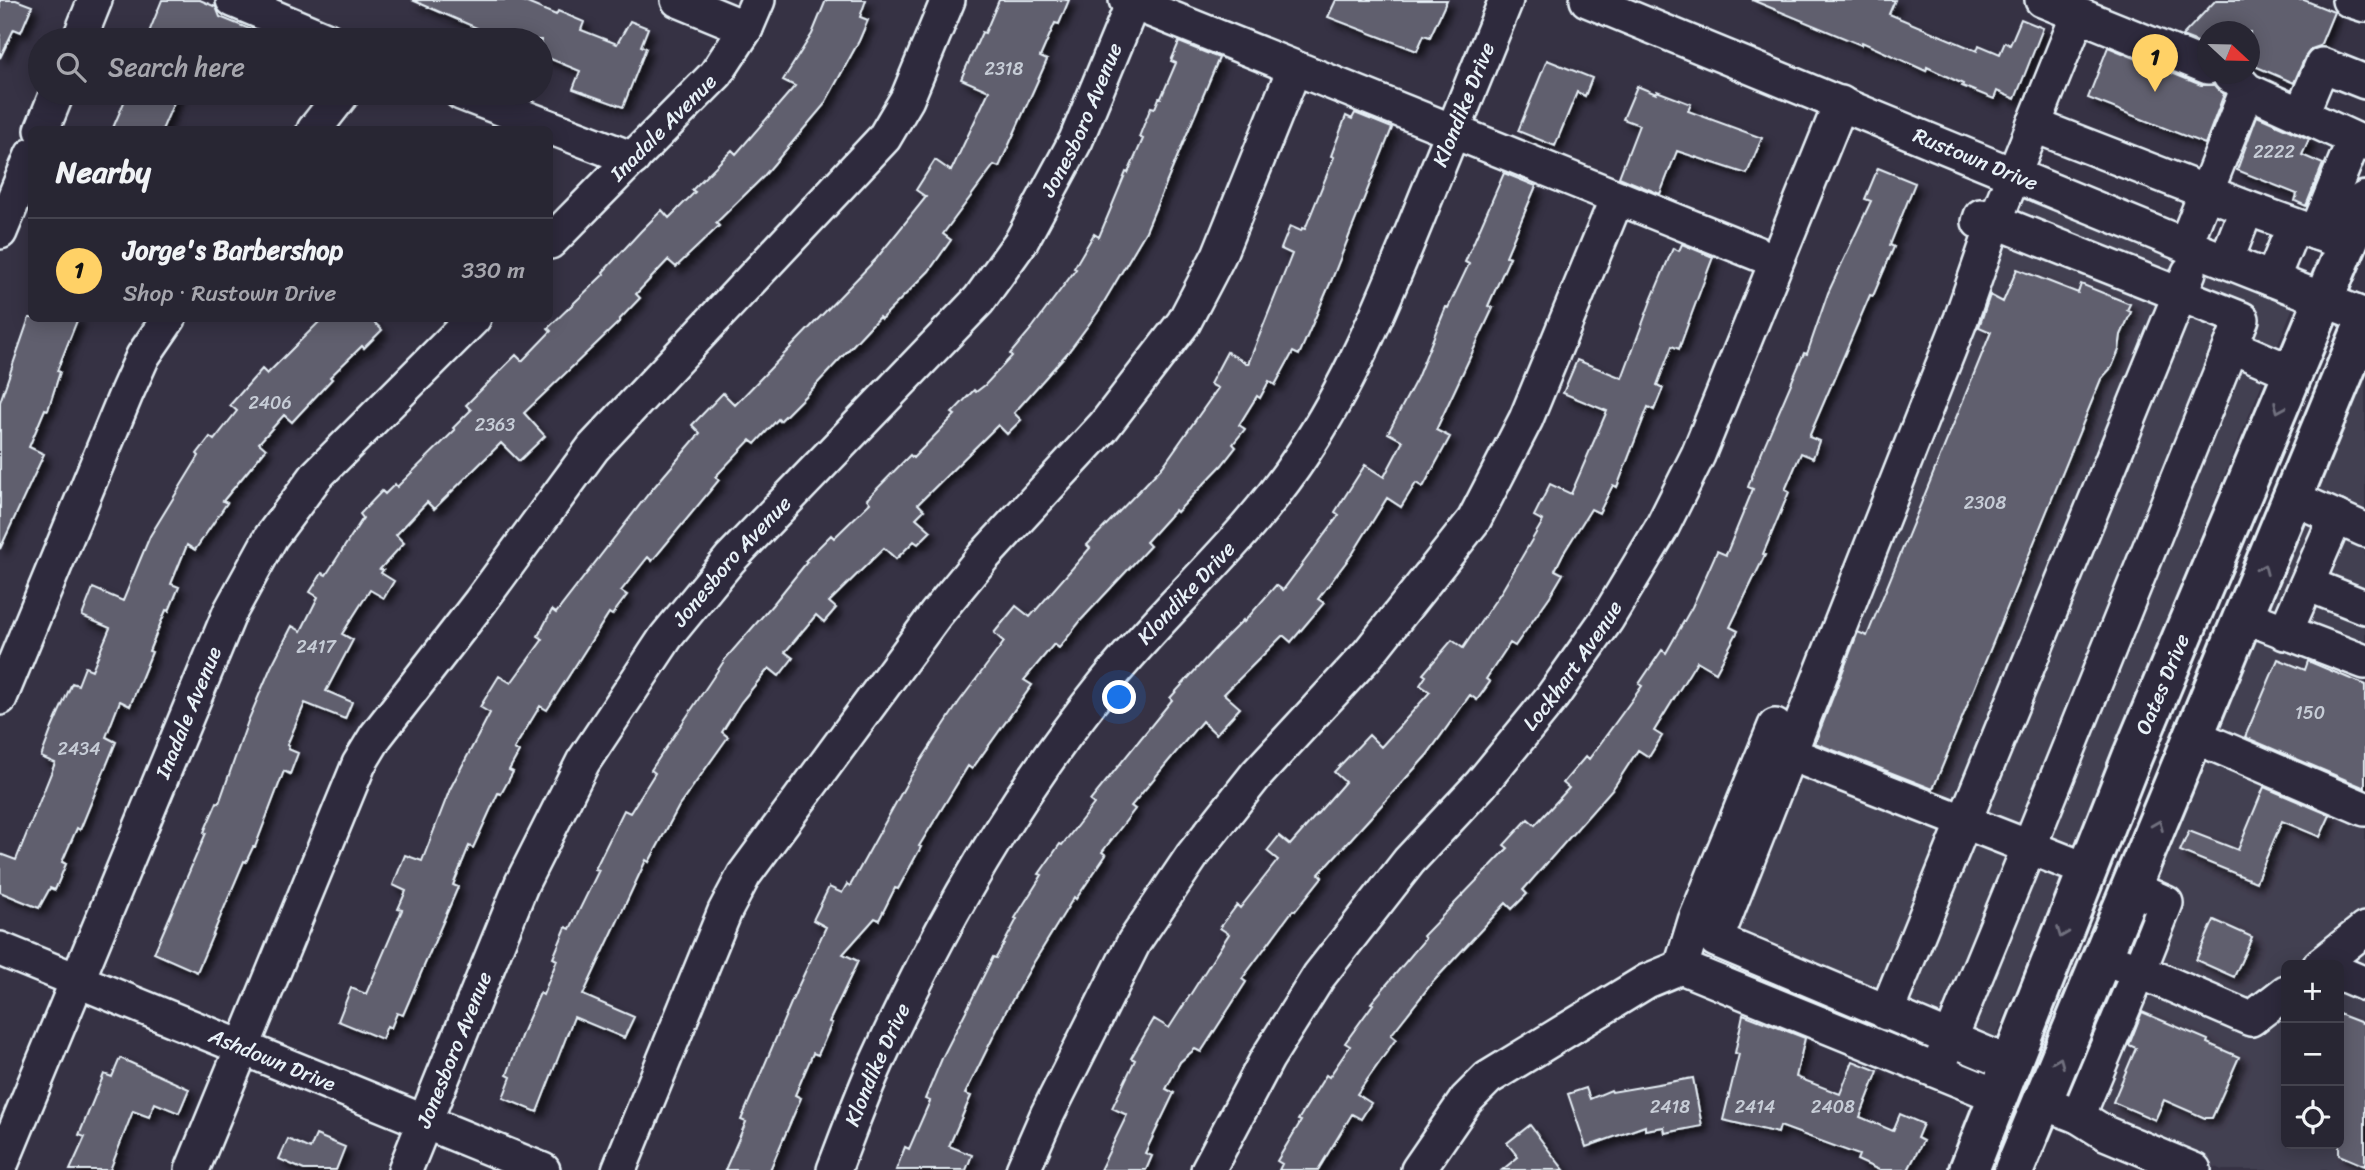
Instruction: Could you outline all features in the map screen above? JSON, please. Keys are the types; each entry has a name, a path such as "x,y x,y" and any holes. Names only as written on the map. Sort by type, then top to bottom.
{"main road":[{"name":"Oates Drive","path":"1969,1170 2198,598 2325,300 2319,234 2365,201"},
{"path":"2014,1170 2365,322"},
{"path":"2198,598 2244,616"},
{"path":"2087,870 2132,888"}],"street":[{"path":"84,28 95,0"},
{"path":"233,0 300,28"},
{"path":"678,0 752,14"},
{"path":"192,1170 359,764 376,736 480,602 593,448 884,138 907,99 947,0"},
{"name":"Klondike Drive","path":"834,1170 876,1063 944,927 998,833 1104,684 1153,626 1251,524 1302,455 1339,392 1370,333 1506,0"},
{"name":"Rustown Drive","path":"1587,0 2365,316"},
{"path":"2042,0 2197,63"},
{"path":"1131,1 1294,69 1776,261"},
{"name":"Jonesboro Avenue","path":"405,1170 522,883 583,762 666,638 730,559 979,300 1022,240 1076,140 1131,1"},
{"name":"Inadale Avenue","path":"553,239 716,74 752,14"},
{"path":"2004,1080 1950,1039 1716,940 1961,319 2012,174 2078,15"},
{"path":"2301,116 2322,65 2365,82"},
{"path":"619,1170 725,911 744,875 936,614 983,557 1104,426 1184,322 1219,256 1294,69"},
{"path":"2203,252 2206,191 2235,84"},
{"path":"1938,1071 2237,333 2266,277 2319,234 2359,142 2240,84"},
{"name":"Lockhart Avenue","path":"1208,1170 1267,1059 1319,976 1409,861 1481,784 1543,708 1607,619 1661,529 1698,455 1841,103"},
{"path":"44,126 52,105"},
{"path":"317,126 334,105"},
{"path":"492,105 547,126"},
{"path":"2033,125 2319,234"},
{"path":"553,128 633,159"},
{"path":"0,232 28,165"},
{"path":"1023,1170 1047,1115 1134,942 1192,856 1256,775 1368,654 1474,520 1526,419 1617,198"},
{"path":"1886,1013 2180,293 2203,252 2247,208"},
{"path":"1681,967 1700,909 1982,216 2180,293 2294,373"},
{"path":"0,698 126,394 143,356 166,322"},
{"name":"Inadale Avenue","path":"0,1167 230,612 271,537 317,475 470,322"},
{"path":"2285,633 2307,584 2351,523 2293,498"},
{"path":"2307,584 2365,607"},
{"path":"2244,616 2365,662"},
{"path":"2194,736 2365,809"},
{"path":"1788,753 2087,870"},
{"path":"2078,1116 2166,903 2132,888"},
{"path":"2326,960 2365,929"},
{"name":"Ashdown Drive","path":"0,949 543,1170"},
{"path":"2102,957 2252,1019 2281,996"},
{"path":"1418,1170 1466,1100 1488,1078 1647,981 1681,967 1938,1071 2004,1080"},
{"path":"2344,975 2365,984"},
{"path":"2042,1102 2078,1116 2105,1133 2194,1170"}],"shaded area":[{"path":"1999,188 2293,307 1976,1086 1700,974 1692,942"},
{"path":"2365,375 2365,1170 2222,1170 2060,1104"}],"building":[{"path":"0,0 16,0 32,6 21,32 14,29 0,58"},
{"path":"162,0 200,0 216,7 220,17 247,28 151,28"},
{"path":"412,0 520,0 556,15 558,11 584,22 581,30 617,44 630,21 648,28 641,46 646,48 623,107 573,89 580,71 553,60 553,28 477,28"},
{"path":"826,0 866,0 860,17 868,20 824,105 763,177 716,223 719,226 676,267 668,260 636,294 640,298 620,321 524,413 545,436 519,461 501,443 434,509 427,502 396,535 404,543 380,569 383,570 381,573 394,581 384,598 370,590 342,634 353,640 326,691 352,702 345,719 305,703 287,745 288,749 298,753 290,774 284,771 255,847 246,862 244,861 197,972 154,953 217,802 219,803 248,721 271,667 292,626 301,631 318,597 310,592 322,573 326,575 363,518 360,514 382,491 385,494 395,484 397,487 455,430 453,428 471,410 466,405 516,355 522,361 551,331 548,328 604,274 662,210 669,218 695,192 692,190 732,150 736,154 795,86 783,80 812,34"},
{"path":"999,0 1069,0 1040,57 1047,60 999,167 994,165 943,234 951,240 929,271 881,319 879,317 780,421 778,419 755,444 750,440 715,477 719,480 652,561 648,557 621,591 627,595 612,615 609,613 547,710 540,706 514,749 519,752 509,770 513,772 501,794 498,793 473,848 469,846 453,885 458,887 403,1015 397,1013 391,1028 387,1026 382,1039 338,1021 351,988 366,994 402,910 398,909 406,891 393,885 405,855 422,861 450,789 490,713 480,707 499,676 511,683 543,639 538,636 552,610 556,613 649,493 700,433 692,425 723,393 735,405 876,259 926,197 916,190 935,160 951,171 989,91 961,79"},
{"path":"1336,0 1447,0 1430,37 1424,35 1417,51 1328,17"},
{"path":"1752,0 1895,0 1889,14 1977,51 1979,45 2000,54 2005,42 2010,45 2021,19 2043,28 2015,99 1997,91 1994,99 1927,67 1926,71 1862,42 1861,45"},
{"path":"2216,0 2304,0 2334,12 2320,46 2311,49 2305,57 2294,83 2260,68 2260,21 2197,21 2197,42 2182,36"},
{"path":"1179,42 1219,58 1146,231 1098,312 1069,351 1014,413 1021,420 1007,434 998,425 918,504 924,510 916,518 931,531 918,544 914,541 896,559 884,548 829,602 836,608 824,622 816,615 785,652 793,658 779,676 769,668 741,702 722,732 728,737 679,806 649,862 646,860 583,995 634,1017 624,1038 574,1017 537,1112 503,1098 511,1077 507,1075 523,1031 540,993 543,995 557,960 553,958 566,927 570,929 624,810 630,813 655,773 651,770 726,658 774,603 807,562 805,561 831,535 834,538 870,503 867,499 910,455 913,458 955,415 952,413 974,390 976,392 985,385 1012,356 1010,354 1076,269 1074,268 1094,234 1099,237 1143,139 1139,137 1151,107 1155,108 1161,98 1176,63 1171,61"},
{"path":"2108,47 2197,84 2214,85 2224,94 2205,144 2088,98"},
{"path":"1547,60 1592,78 1585,96 1577,92 1555,146 1518,131"},
{"path":"1637,86 1691,104 1688,111 1762,138 1747,174 1677,151 1660,194 1619,177 1639,125 1623,119"},
{"path":"123,105 173,105 164,126 114,126"},
{"path":"1355,113 1392,128 1299,355 1293,352 1275,385 1269,381 1260,398 1257,396 1239,425 1245,429 1233,444 1236,447 1222,465 1177,512 1175,510 1146,542 1150,546 1082,619 1059,648 1054,644 1024,680 1032,685 972,769 968,766 919,846 921,847 879,920 875,918 843,954 858,961 829,1022 832,1023 818,1055 813,1053 795,1095 801,1098 770,1170 725,1170 746,1122 741,1120 826,927 813,920 829,887 842,893 847,884 850,886 909,779 959,702 1004,642 994,633 1016,606 1030,617 1090,548 1087,545 1163,466 1218,388 1210,384 1227,352 1248,364 1292,254 1281,249 1290,226 1301,231 1302,228 1305,229 1334,157 1331,156 1346,116 1352,119"},
{"path":"2257,116 2309,139 2302,155 2323,164 2306,206 2295,201 2297,194 2237,170"},
{"path":"1878,168 1915,183 1890,245 1894,247 1873,296 1870,295 1809,437 1819,441 1813,458 1801,453 1785,490 1789,492 1763,554 1765,555 1730,627 1738,631 1716,672 1697,661 1654,731 1662,736 1649,757 1638,750 1614,787 1523,890 1527,894 1512,909 1506,903 1432,983 1391,1035 1396,1039 1357,1094 1371,1103 1361,1119 1352,1114 1318,1170 1279,1170 1282,1164 1277,1161 1301,1121 1298,1120 1326,1075 1329,1077 1350,1046 1345,1043 1373,1004 1371,1003 1425,939 1423,936 1508,848 1504,845 1528,819 1535,825 1569,788 1563,783 1586,756 1589,759 1642,686 1639,684 1662,650 1666,653 1692,607 1717,551 1726,555 1753,489 1748,487 1756,465 1804,353 1807,354 1828,293 1871,201 1865,199"},
{"path":"1504,173 1536,186 1506,256 1510,257 1488,306 1493,308 1436,430 1450,437 1423,487 1416,483 1401,507 1387,498 1353,553 1318,599 1324,603 1291,642 1282,636 1224,694 1240,708 1216,734 1202,721 1131,806 1135,809 1102,852 1106,855 1076,899 1074,897 1034,962 1006,1011 965,1094 971,1096 949,1146 972,1155 966,1170 896,1170 905,1147 909,1149 930,1101 925,1099 943,1056 993,957 996,958 1017,919 1015,918 1042,875 1039,874 1094,804 1090,801 1172,700 1170,698 1219,644 1243,620 1244,622 1276,585 1283,590 1339,515 1335,512 1365,465 1384,477 1403,441 1388,433 1417,378 1446,307 1448,308 1469,264 1465,262"},
{"path":"1682,244 1713,257 1679,349 1672,346 1657,385 1663,388 1654,410 1648,407 1617,487 1613,485 1599,513 1591,509 1563,554 1555,570 1563,574 1550,596 1515,646 1510,643 1486,679 1490,682 1477,700 1470,695 1427,755 1319,874 1322,877 1295,911 1293,910 1242,979 1246,982 1201,1052 1195,1049 1180,1062 1166,1089 1174,1093 1145,1153 1152,1156 1146,1170 1100,1170 1127,1115 1112,1108 1135,1060 1131,1058 1154,1019 1169,1028 1229,934 1220,928 1237,905 1240,908 1278,860 1267,851 1279,836 1290,845 1345,782 1334,772 1369,735 1381,747 1430,692 1420,685 1426,676 1423,674 1452,640 1463,648 1503,589 1543,521 1534,516 1550,484 1571,494 1607,411 1563,393 1577,360 1622,378 1673,248 1679,251"},
{"path":"2017,269 2078,293 2081,284 2130,304 2127,310 2131,312 2112,367 2101,379 1933,789 1815,743 1858,632 1867,636 1991,332 1979,327 1990,295 2003,302"},
{"path":"28,321 76,322 57,371 60,372 48,410 45,409 29,447 44,454 0,549 0,402"},
{"path":"319,322 374,322 382,330 330,377 332,379 292,422 284,415 259,443 266,449 223,501 227,503 195,550 187,545 171,584 179,587 149,651 152,652 130,706 120,701 106,737 116,742 80,830 77,828 62,862 66,864 55,890 50,888 39,908 0,892 0,854 16,860 55,763 41,757 52,728 72,683 78,685 85,667 92,670 110,628 82,616 93,588 123,601 150,536 199,456 197,454 210,437 214,440 237,411 230,405 262,369 267,374"},
{"path":"2278,659 2305,670 2308,661 2365,685 2365,788 2245,737"},
{"path":"2264,787 2330,815 2320,837 2282,821 2256,882 2180,851 2189,831 2238,850"},
{"path":"2214,920 2252,937 2234,977 2196,960"},
{"path":"2142,1012 2208,1040 2207,1043 2239,1057 2212,1118 2205,1118 2164,1100 2155,1120 2113,1102 2136,1048 2129,1045"},
{"path":"1743,1014 1805,1038 1796,1077 1840,1094 1853,1061 1878,1071 1860,1117 1893,1131 1900,1114 1923,1124 1917,1138 1923,1141 1908,1170 1879,1170 1857,1160 1859,1155 1780,1126 1778,1133 1723,1120 1739,1054 1735,1053"},
{"path":"2344,1016 2365,1024 2365,1166 2339,1155 2339,1149 2344,1149"},
{"path":"120,1058 189,1089 179,1113 155,1103 149,1117 133,1111 110,1170 70,1170 85,1137 79,1135 104,1074 112,1077"},
{"path":"1693,1078 1702,1126 1665,1133 1664,1127 1645,1130 1645,1126 1586,1147 1568,1094 1586,1088 1590,1099 1611,1090 1612,1092"},
{"path":"1530,1125 1564,1170 1502,1170 1518,1157 1507,1143"},
{"path":"316,1135 345,1147 336,1170 304,1170 279,1159 288,1139 310,1149"}],"place":[{"name":"Jorge's Barbershop","path":"2155,92"}]}
